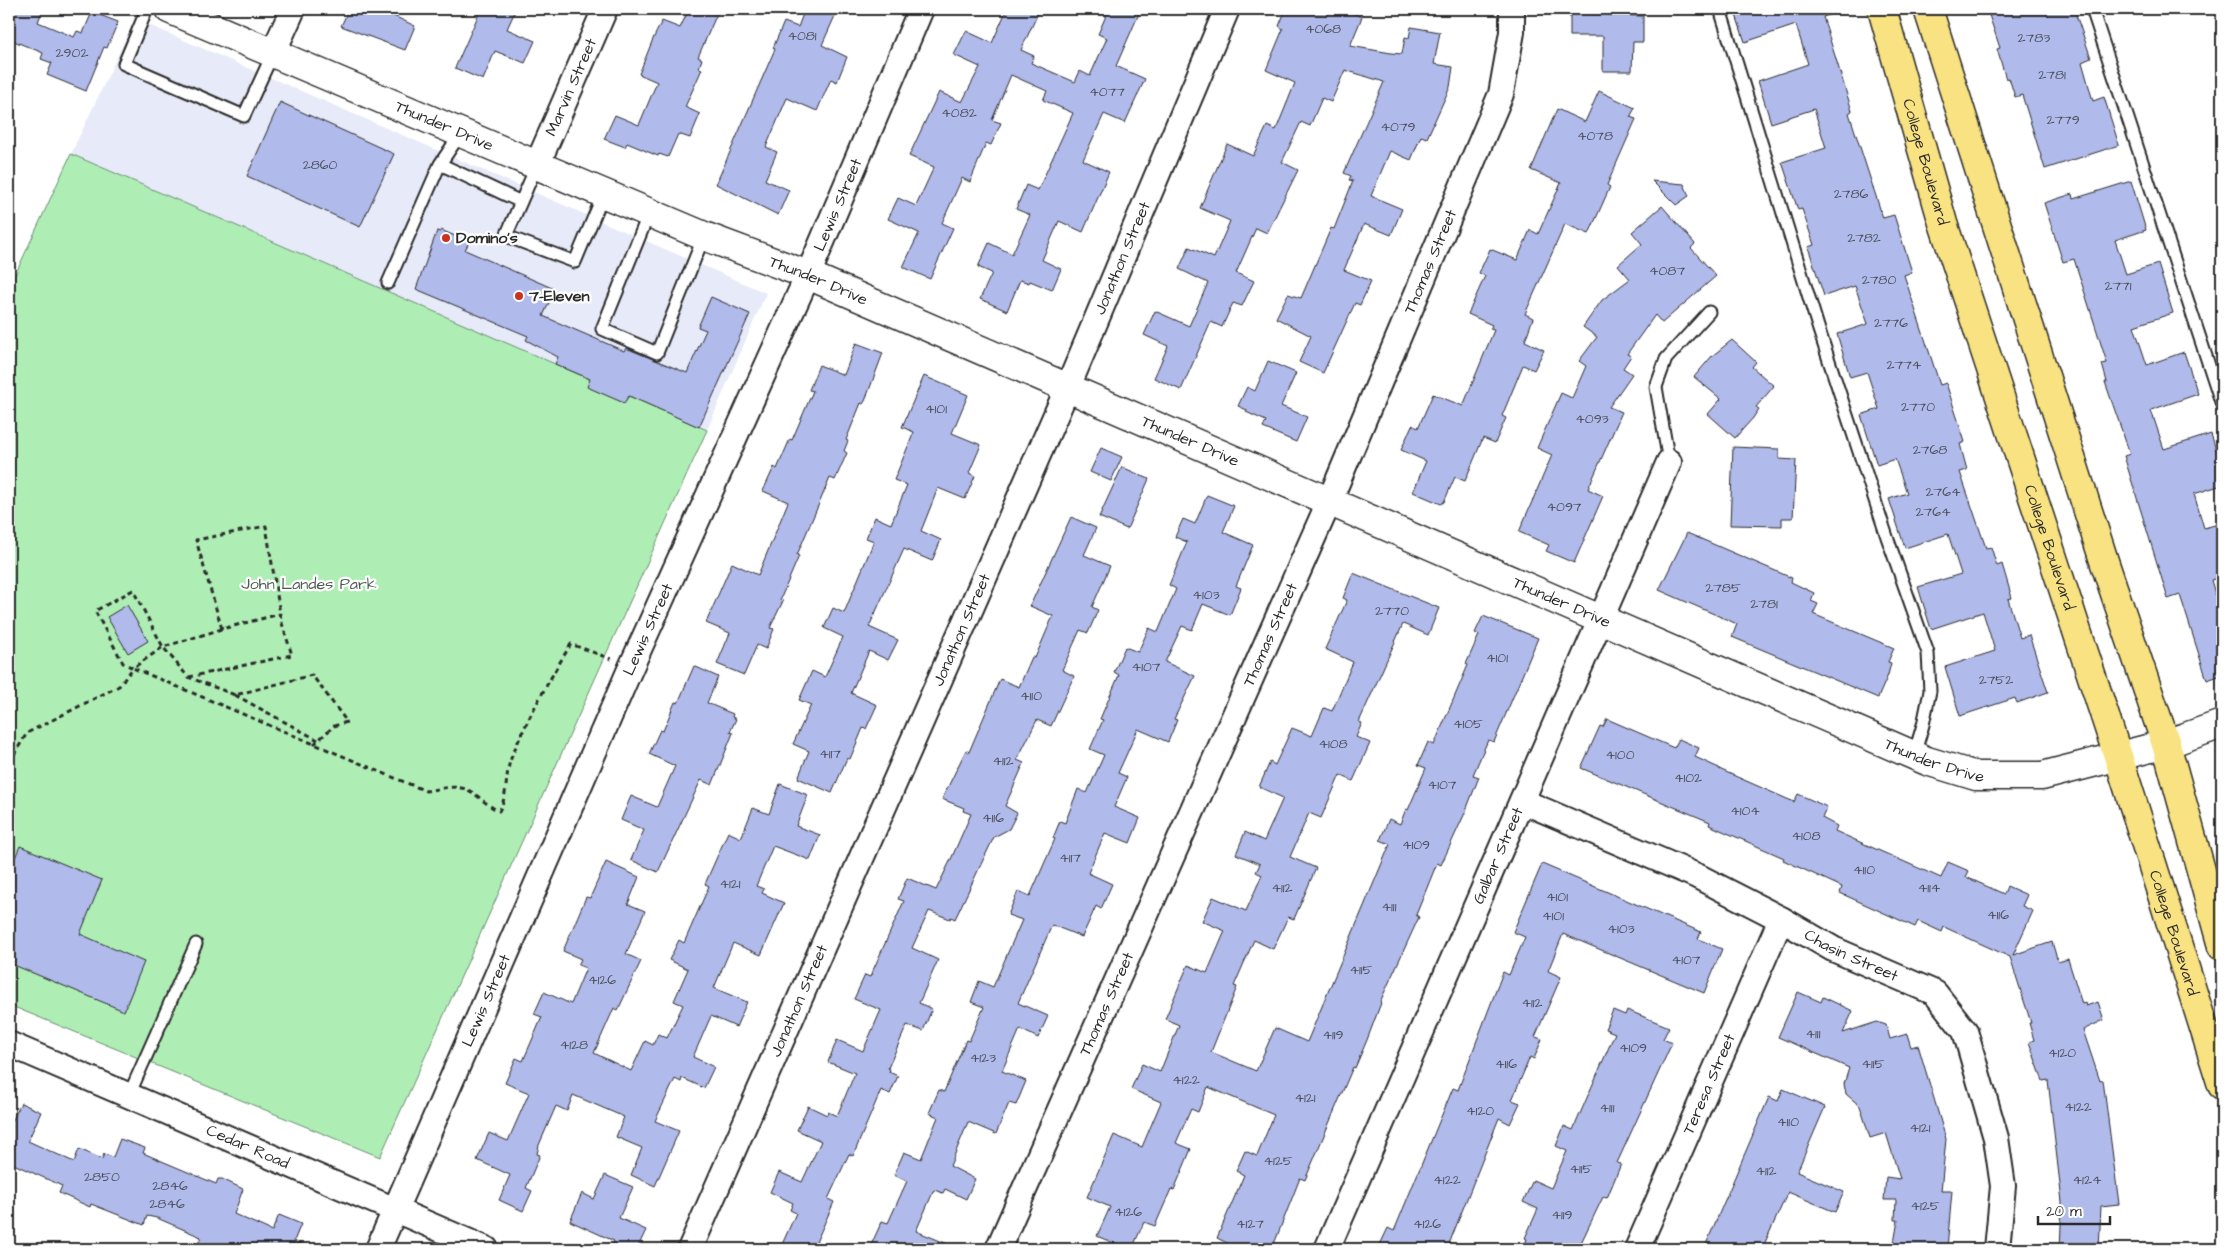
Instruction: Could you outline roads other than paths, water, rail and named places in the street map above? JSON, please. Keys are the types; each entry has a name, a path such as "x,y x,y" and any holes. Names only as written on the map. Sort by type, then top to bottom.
{"main road":[{"name":"College Boulevard","path":"1882,9 1943,223 2118,756 2222,1085"},
{"path":"1928,9 2105,564 2166,744 2222,946"}],"street":[{"name":"Thunder Drive","path":"169,9 704,236 808,275 1329,502 1602,618 1914,756 1976,776 2042,776 2166,744 2222,724"},
{"path":"273,53 293,9"},
{"name":"Marvin Street","path":"537,165 606,9"},
{"name":"Lewis Street","path":"378,1249 631,666 808,275 921,9"},
{"name":"Jonathon Street","path":"690,1249 1068,387 1227,9"},
{"name":"Thomas Street","path":"998,1249 1329,502 1501,94 1512,32 1512,9"},
{"name":"Galbar Street","path":"1327,1249 1669,462"},
{"name":"Chasin Street","path":"1522,801 1697,876 1781,919 1833,949 1936,993 1966,1030 1996,1138 2002,1186 1996,1249"},
{"name":"Teresa Street","path":"1636,1249 1781,919"},
{"name":"Cedar Road","path":"9,1044 486,1249"}],"lane":[{"path":"147,9 124,64 244,116 273,53"},
{"path":"1720,9 1819,330 1886,537 1928,653 1930,691 1914,756"},
{"path":"2092,9 2222,405"},
{"path":"388,283 440,164 461,133"},
{"path":"440,164 521,202"},
{"path":"537,165 506,236 574,262 604,193"},
{"path":"649,213 602,329 657,353 704,236"},
{"path":"1669,462 1656,387 1666,359 1710,312"},
{"path":"130,1095 196,944"}],"place":[{"name":"Domino's","path":"446,238"},
{"name":"7-Eleven","path":"519,296"}],"park label":[{"name":"John Landes Park","path":"309,584"}]}
